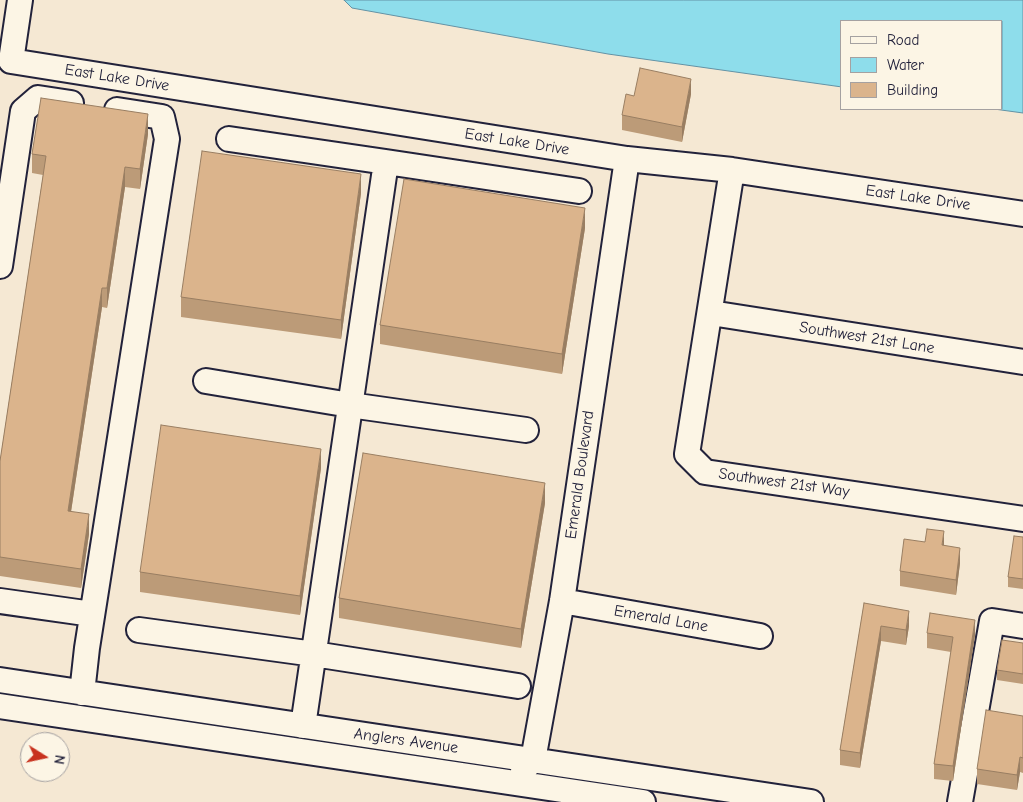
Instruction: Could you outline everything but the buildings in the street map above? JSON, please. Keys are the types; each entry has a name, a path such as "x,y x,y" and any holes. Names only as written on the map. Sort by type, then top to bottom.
{"street":[{"name":"East Lake Drive","path":"20,0 11,61 628,159 732,170 1023,214"},
{"path":"0,266 22,111 38,98 162,117 167,139 92,614 82,692"},
{"path":"229,139 579,191"},
{"name":"Emerald Boulevard","path":"534,760 562,601 628,159"},
{"path":"302,726 386,162"},
{"name":"Southwest 21st Way","path":"732,170 711,313 687,454 705,472 1023,519"},
{"name":"Southwest 21st Lane","path":"711,313 1023,362"},
{"path":"206,381 350,405 526,430"},
{"path":"0,601 92,614"},
{"name":"Emerald Lane","path":"562,601 760,636"},
{"path":"960,802 992,620 1023,626"},
{"path":"139,630 314,654 518,686"},
{"name":"Anglers Avenue","path":"0,680 811,802"},
{"path":"0,699 12,689 35,686"},
{"name":"Anglers Avenue","path":"0,706 510,792 643,802"},
{"path":"510,792 534,760"}],"water":[{"path":"344,0 1023,0 1023,113 1001,110 1003,110 1003,20 840,20 840,87 608,54 352,8"}]}
